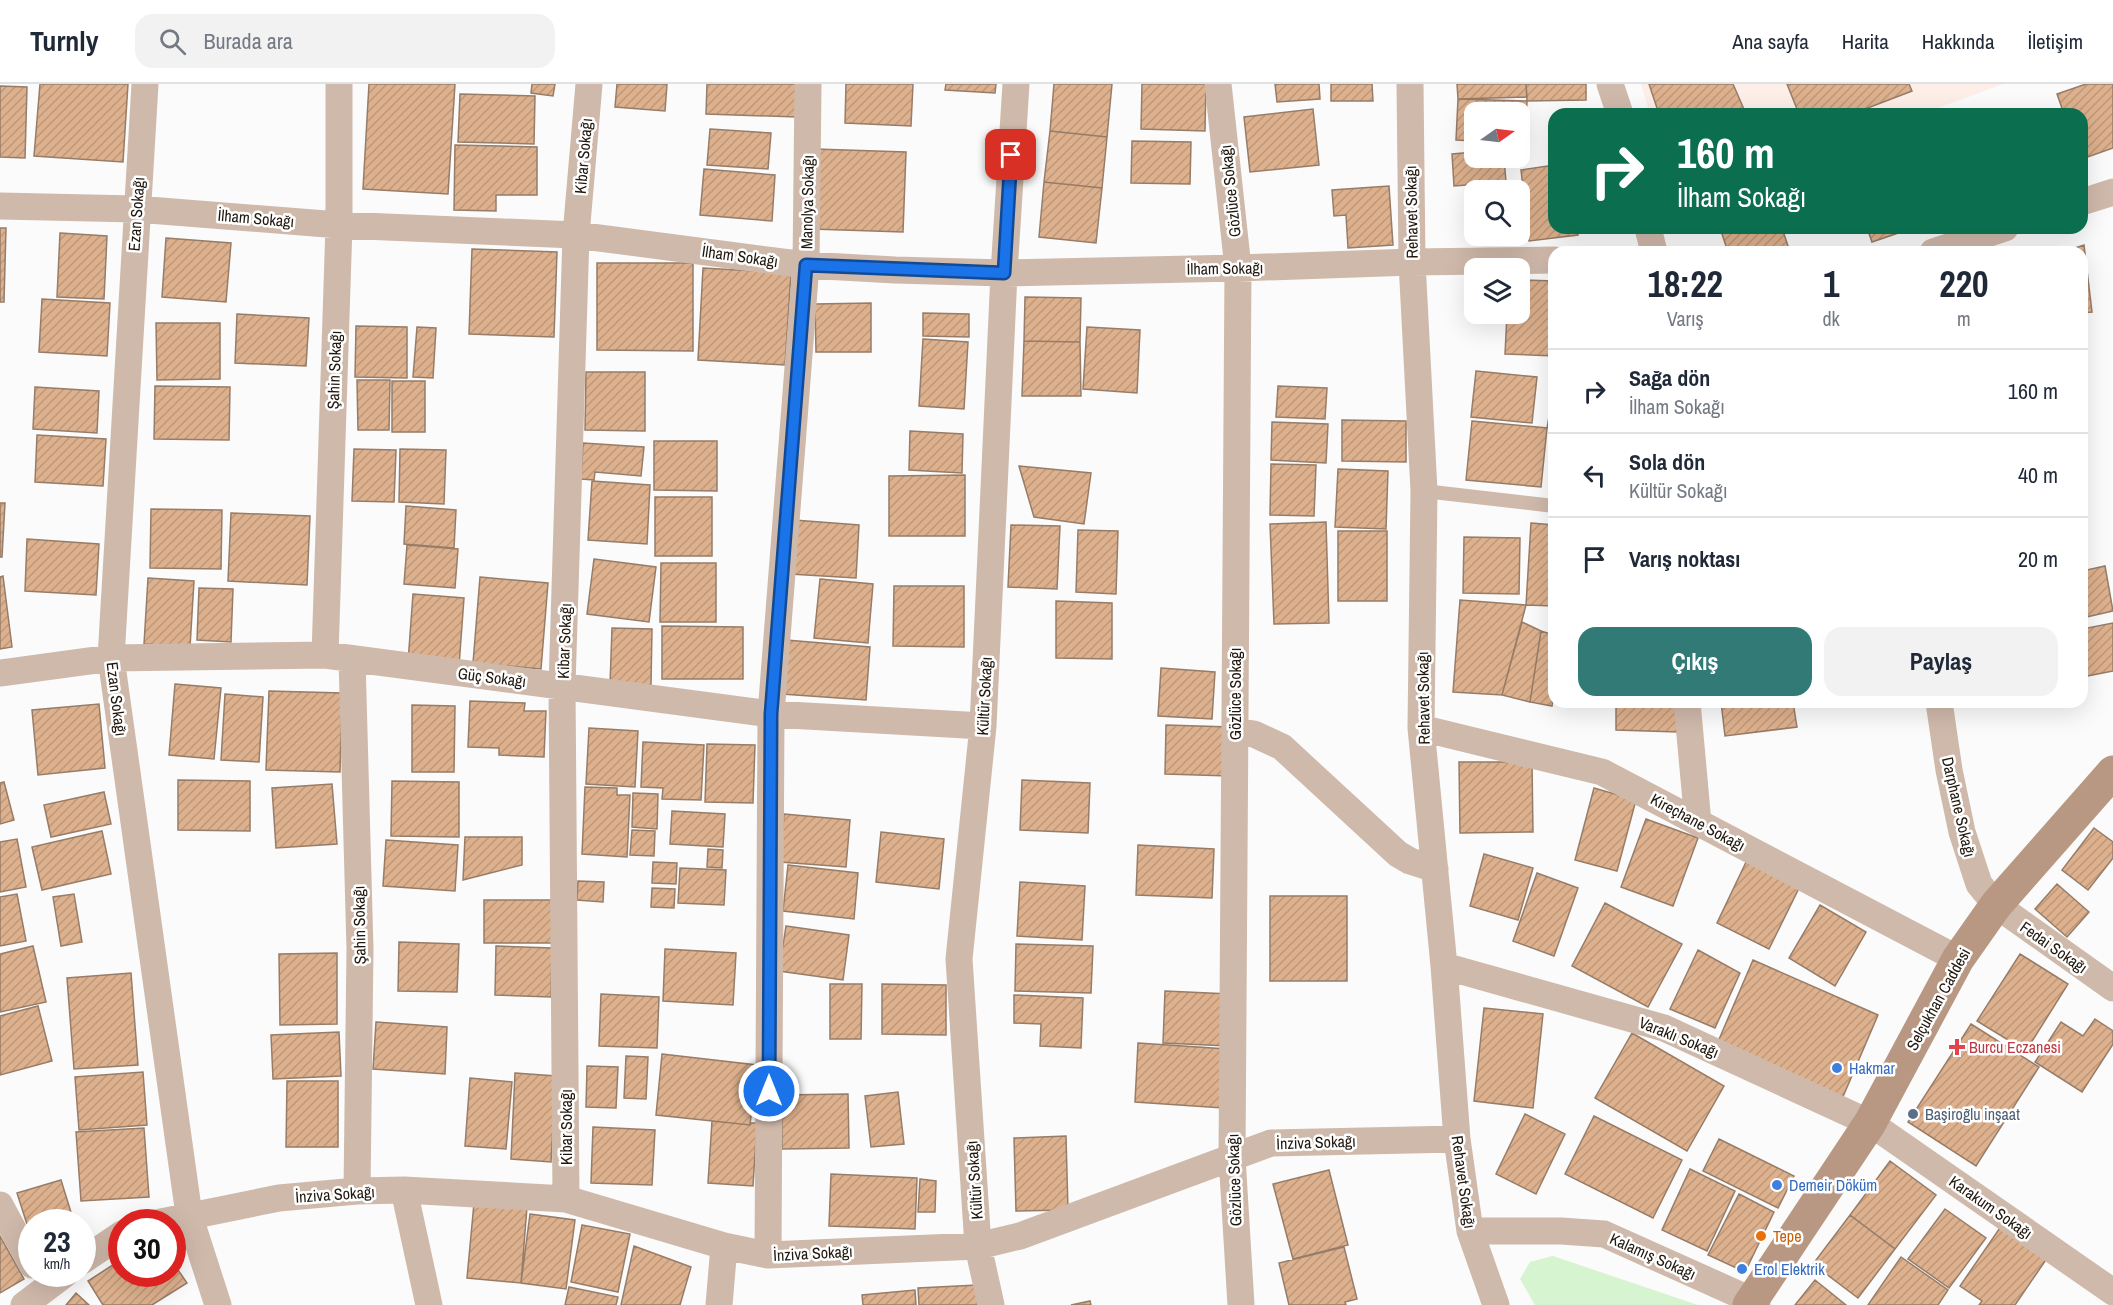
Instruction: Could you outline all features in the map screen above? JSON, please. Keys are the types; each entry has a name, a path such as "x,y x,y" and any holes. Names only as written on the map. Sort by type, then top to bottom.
{"street":[{"name":"Ezan Sokağı","path":"145,84 111,658 189,1215 218,1305"},
{"name":"Şahin Sokağı","path":"325,655 339,225 339,84"},
{"name":"Kibar Sokağı","path":"566,1199 562,686 576,235 589,84"},
{"name":"Manolya Sokağı","path":"768,1255 771,714 806,265 808,84"},
{"name":"Kültür Sokağı","path":"991,1305 978,1246 959,959 983,726 1004,273 1016,84"},
{"name":"Gözlüce Sokağı","path":"1218,84 1238,268 1232,1157 1241,1305"},
{"name":"Rehavet Sokağı","path":"1410,84 1412,262 1424,491 1421,728 1444,966 1457,1139 1470,1231 1496,1305"},
{"path":"1610,84 1618,108"},
{"path":"2088,200 2113,192"},
{"name":"İlham Sokağı","path":"0,206 136,209 339,225 576,235 806,265 1004,273 1548,260"},
{"path":"1951,246 1987,234"},
{"name":"Güç Sokağı","path":"0,673 111,658 325,655 771,714 983,726"},
{"name":"Şahin Sokağı","path":"351,658 360,949 357,1191"},
{"path":"1688,708 1698,823"},
{"name":"Darphane Sokağı","path":"1940,708 1949,770 1962,832 1980,884 1996,905"},
{"name":"Kireçhane Sokağı","path":"1421,728 1602,772 1958,959"},
{"path":"1235,731 1254,734 1282,747 1398,854 1410,861 1435,869"},
{"name":"Selçukhan Caddesi","path":"1752,1303 1870,1122 1958,959 1996,905 2113,772"},
{"name":"Fedai Sokağı","path":"1996,905 2113,988"},
{"name":"Varaklı Sokağı","path":"1444,966 1664,1028 1870,1122"},
{"name":"Karakum Sokağı","path":"1870,1122 2113,1292"},
{"name":"İnziva Sokağı","path":"186,1216 279,1198 357,1191 404,1190 566,1199 724,1246 768,1255 978,1246 1020,1236 1271,1143 1457,1139"},
{"path":"404,1190 429,1305"},
{"path":"0,1205 18,1239"},
{"name":"Kalamış Sokağı","path":"1470,1231 1561,1231 1604,1234 1752,1303"},
{"path":"719,1305 724,1246"}],"lane":[{"path":"1424,491 1548,505"}],"shaded area":[{"path":"1641,84 2003,84 1938,108 1648,108"}],"green space":[{"path":"1552,1256 1698,1305 1535,1305 1520,1279 1530,1262"}],"building":[{"path":"40,84 128,84 123,162 34,156"},
{"path":"369,84 455,84 448,194 363,189"},
{"path":"532,84 555,84 553,96 531,93"},
{"path":"617,84 667,84 665,111 615,107"},
{"path":"707,84 798,84 797,117 706,114"},
{"path":"846,84 913,84 911,126 845,123"},
{"path":"946,84 996,84 995,93 945,90"},
{"path":"1054,84 1112,84 1107,137 1050,131"},
{"path":"1142,84 1206,84 1205,131 1141,129"},
{"path":"1275,84 1319,84 1320,99 1277,102"},
{"path":"1331,84 1372,84 1373,101 1331,101"},
{"path":"1457,84 1526,84 1527,97 1458,99"},
{"path":"1526,84 1586,84 1586,100 1527,101"},
{"path":"1649,84 1733,84 1743,108 1657,108"},
{"path":"1787,84 1909,84 1912,91 1868,108 1797,108"},
{"path":"2086,84 2113,84 2113,148 2088,157 2088,108 2062,108 2057,94"},
{"path":"0,86 27,87 25,158 0,157"},
{"path":"460,94 535,96 534,144 458,142"},
{"path":"1458,99 1527,101 1464,102 1464,140 1456,140"},
{"path":"1313,109 1319,165 1250,172 1244,117"},
{"path":"710,129 771,133 768,169 707,165"},
{"path":"1050,131 1107,137 1102,188 1044,182"},
{"path":"1132,141 1191,142 1190,184 1131,183"},
{"path":"455,145 537,147 537,195 496,195 496,211 454,210"},
{"path":"815,149 906,152 903,232 812,229"},
{"path":"1464,153 1464,168 1505,168 1506,180 1464,180 1464,185 1454,186 1452,154"},
{"path":"1548,166 1548,234 1578,235 1530,241 1530,180 1522,180 1521,170"},
{"path":"704,169 775,175 772,221 700,215"},
{"path":"1044,182 1102,188 1096,243 1039,237"},
{"path":"1389,186 1393,245 1348,248 1346,215 1334,216 1332,190"},
{"path":"0,228 6,228 4,302 0,302"},
{"path":"60,233 107,236 104,299 57,297"},
{"path":"1722,234 1784,234 1788,246 1726,246"},
{"path":"1869,234 1895,234 1872,242"},
{"path":"166,238 231,243 226,302 162,297"},
{"path":"472,249 557,252 554,337 469,334"},
{"path":"597,263 693,263 693,351 597,350"},
{"path":"703,268 791,273 785,365 698,360"},
{"path":"2088,278 2092,312 2088,312"},
{"path":"1530,280 1548,281 1548,356 1505,354 1506,324 1530,324"},
{"path":"1025,297 1081,298 1080,342 1024,341"},
{"path":"42,299 110,303 107,356 39,352"},
{"path":"871,303 871,352 816,352 815,304"},
{"path":"923,313 969,314 969,337 923,336"},
{"path":"237,314 309,318 306,366 235,363"},
{"path":"156,323 220,323 220,379 157,380"},
{"path":"356,326 407,327 407,378 355,377"},
{"path":"417,327 436,328 433,378 413,377"},
{"path":"1087,327 1140,330 1137,393 1083,389"},
{"path":"923,339 968,342 964,409 919,406"},
{"path":"1024,341 1080,342 1081,396 1022,396"},
{"path":"1476,371 1537,377 1532,423 1471,417"},
{"path":"586,372 645,372 645,431 585,430"},
{"path":"357,380 390,380 389,430 358,430"},
{"path":"392,381 425,381 425,432 392,432"},
{"path":"155,386 230,387 229,440 154,439"},
{"path":"1278,386 1327,388 1325,419 1276,417"},
{"path":"35,387 99,391 97,433 33,429"},
{"path":"1342,420 1406,421 1406,462 1342,461"},
{"path":"1472,421 1547,428 1541,487 1466,480"},
{"path":"1272,422 1328,424 1326,463 1271,460"},
{"path":"910,431 963,434 962,473 909,470"},
{"path":"37,435 106,439 103,486 35,482"},
{"path":"654,441 717,441 717,491 654,490"},
{"path":"583,443 644,447 641,476 595,472 594,480 581,479"},
{"path":"354,449 396,450 394,502 352,501"},
{"path":"400,449 446,450 444,504 399,502"},
{"path":"1271,464 1316,465 1314,516 1270,515"},
{"path":"1019,466 1091,473 1084,524 1034,517"},
{"path":"1338,469 1388,471 1386,529 1335,527"},
{"path":"965,475 965,536 889,536 889,476"},
{"path":"592,481 650,485 647,544 588,540"},
{"path":"655,497 712,497 712,556 655,556"},
{"path":"0,503 5,503 2,557 0,557"},
{"path":"406,506 456,510 454,548 404,544"},
{"path":"151,509 222,510 221,569 150,568"},
{"path":"231,513 310,516 307,585 228,581"},
{"path":"794,520 859,525 856,578 790,574"},
{"path":"1326,522 1329,623 1274,624 1270,524"},
{"path":"1531,523 1548,524 1548,606 1526,605"},
{"path":"1011,525 1060,526 1057,589 1008,587"},
{"path":"1078,530 1118,531 1116,594 1076,592"},
{"path":"1338,531 1387,531 1387,601 1338,601"},
{"path":"1464,537 1520,538 1519,594 1463,593"},
{"path":"27,539 99,544 96,595 25,591"},
{"path":"407,545 458,549 455,588 404,584"},
{"path":"594,559 656,567 649,622 587,614"},
{"path":"661,563 716,563 716,622 660,622"},
{"path":"2105,566 2113,611 2088,617 2088,570"},
{"path":"3,576 12,647 0,649 0,577"},
{"path":"480,577 548,583 541,669 473,663"},
{"path":"148,578 194,581 190,647 144,644"},
{"path":"820,579 873,584 868,643 814,638"},
{"path":"894,586 964,586 964,647 893,646"},
{"path":"199,588 233,589 231,642 197,640"},
{"path":"413,594 464,598 459,666 408,662"},
{"path":"1460,600 1526,605 1502,695 1453,692"},
{"path":"1056,601 1112,603 1112,659 1056,658"},
{"path":"1522,622 1541,631 1530,702 1502,695"},
{"path":"2113,623 2113,671 2088,676 2088,628"},
{"path":"662,626 743,627 743,679 662,679"},
{"path":"612,628 652,629 651,685 610,685"},
{"path":"1541,631 1548,633 1548,705 1530,702"},
{"path":"786,640 870,647 866,700 782,694"},
{"path":"1161,668 1215,672 1212,719 1158,716"},
{"path":"175,684 221,688 214,759 169,755"},
{"path":"269,691 342,693 340,772 266,770"},
{"path":"225,694 263,697 259,762 221,760"},
{"path":"470,701 525,703 524,711 546,711 544,757 499,755 499,748 468,747"},
{"path":"99,704 105,768 38,775 32,710"},
{"path":"412,705 455,706 454,772 412,772"},
{"path":"1616,708 1679,708 1678,732 1616,730"},
{"path":"1722,708 1794,708 1797,727 1725,736"},
{"path":"1166,725 1230,727 1229,776 1165,774"},
{"path":"589,728 638,731 635,787 586,784"},
{"path":"643,742 704,745 701,800 662,799 663,788 641,787"},
{"path":"707,744 755,745 753,803 705,802"},
{"path":"1459,762 1532,762 1533,832 1460,833"},
{"path":"178,780 250,781 250,831 178,830"},
{"path":"1022,780 1090,783 1088,833 1020,830"},
{"path":"392,781 459,782 459,837 391,836"},
{"path":"4,782 14,820 0,824 0,783"},
{"path":"332,784 337,844 276,848 272,788"},
{"path":"585,787 617,788 617,795 630,795 627,857 582,854"},
{"path":"1594,788 1636,800 1617,871 1575,860"},
{"path":"104,792 111,824 51,837 44,805"},
{"path":"633,793 658,794 657,829 632,827"},
{"path":"672,811 725,814 723,847 670,844"},
{"path":"784,814 850,820 846,867 780,862"},
{"path":"1646,819 1698,838 1673,906 1621,887"},
{"path":"2094,828 2113,842 2113,858 2088,890 2062,870"},
{"path":"632,830 655,831 654,856 630,855"},
{"path":"102,831 111,874 42,890 32,847"},
{"path":"881,832 944,839 939,889 876,882"},
{"path":"465,837 522,837 522,865 463,880"},
{"path":"17,839 26,887 0,892 0,842"},
{"path":"386,840 458,845 455,891 383,886"},
{"path":"1138,845 1214,849 1212,898 1136,895"},
{"path":"708,849 723,850 722,868 707,867"},
{"path":"1484,854 1533,868 1518,920 1470,906"},
{"path":"1748,858 1801,884 1769,949 1717,923"},
{"path":"653,862 677,863 676,884 652,883"},
{"path":"788,865 858,873 854,919 783,911"},
{"path":"680,868 726,870 724,905 678,903"},
{"path":"1537,873 1578,888 1554,956 1513,941"},
{"path":"578,881 604,882 603,902 577,900"},
{"path":"1020,882 1085,886 1082,940 1017,936"},
{"path":"2057,884 2089,912 2067,937 2035,909"},
{"path":"652,888 675,889 674,908 651,907"},
{"path":"17,894 26,941 0,946 0,897"},
{"path":"74,894 82,942 61,946 53,897"},
{"path":"1270,896 1347,896 1347,981 1270,981"},
{"path":"484,900 554,900 554,943 484,943"},
{"path":"1605,903 1682,944 1648,1007 1572,966"},
{"path":"1820,905 1866,932 1835,986 1789,958"},
{"path":"786,926 849,935 843,980 779,971"},
{"path":"399,942 459,944 457,992 398,991"},
{"path":"1016,944 1093,946 1091,993 1015,991"},
{"path":"33,946 46,1002 0,1012 0,954"},
{"path":"496,946 552,948 551,997 495,995"},
{"path":"665,949 736,953 733,1005 663,1001"},
{"path":"1698,950 1740,973 1715,1028 1670,1009"},
{"path":"337,953 337,1024 280,1025 279,954"},
{"path":"2020,954 2068,984 2026,1051 1977,1021"},
{"path":"1753,960 1878,1015 1842,1099 1717,1044"},
{"path":"131,973 138,1065 74,1069 67,978"},
{"path":"830,984 862,984 861,1039 830,1039"},
{"path":"882,984 946,985 946,1035 882,1034"},
{"path":"1165,991 1230,994 1228,1046 1163,1043"},
{"path":"601,994 659,997 657,1048 599,1046"},
{"path":"1014,995 1083,998 1081,1048 1040,1046 1041,1024 1014,1023"},
{"path":"38,1006 52,1061 0,1075 0,1016"},
{"path":"1484,1008 1543,1014 1533,1108 1474,1101"},
{"path":"2095,1019 2113,1031 2113,1044 2082,1092 2035,1062 2061,1022 2083,1036"},
{"path":"376,1022 447,1027 445,1074 373,1069"},
{"path":"1971,1024 2039,1067 1976,1166 1908,1122"},
{"path":"339,1032 341,1076 273,1079 271,1035"},
{"path":"1632,1033 1724,1086 1687,1151 1595,1098"},
{"path":"1138,1043 1227,1049 1223,1108 1135,1102"},
{"path":"662,1054 757,1065 750,1125 656,1115"},
{"path":"626,1056 648,1057 646,1099 624,1098"},
{"path":"587,1066 618,1067 616,1108 586,1107"},
{"path":"143,1072 147,1125 79,1130 75,1077"},
{"path":"515,1073 556,1076 551,1162 511,1159"},
{"path":"470,1078 512,1082 506,1149 465,1146"},
{"path":"287,1081 338,1081 338,1147 286,1147"},
{"path":"898,1092 904,1144 871,1147 865,1096"},
{"path":"848,1094 849,1148 782,1149 782,1095"},
{"path":"1525,1114 1565,1134 1536,1194 1496,1174"},
{"path":"1594,1116 1682,1160 1653,1218 1565,1174"},
{"path":"712,1121 750,1125 750,1123 757,1123 753,1186 708,1183"},
{"path":"593,1127 655,1130 652,1185 591,1183"},
{"path":"144,1128 149,1197 81,1201 76,1132"},
{"path":"1066,1136 1068,1210 1016,1211 1014,1138"},
{"path":"1719,1139 1794,1176 1778,1208 1703,1171"},
{"path":"1890,1161 1936,1195 1895,1249 1850,1215"},
{"path":"1690,1169 1735,1191 1707,1251 1662,1230"},
{"path":"1329,1170 1348,1245 1293,1259 1273,1184"},
{"path":"831,1174 917,1178 915,1229 829,1226"},
{"path":"920,1179 936,1181 935,1212 918,1212"},
{"path":"61,1180 70,1209 22,1209 17,1193"},
{"path":"1739,1194 1774,1212 1745,1272 1708,1255"},
{"path":"474,1203 527,1207 521,1283 467,1278"},
{"path":"1945,1209 1986,1238 1949,1288 1908,1259"},
{"path":"530,1214 575,1220 566,1289 521,1283"},
{"path":"1850,1215 1895,1249 1858,1298 1813,1264"},
{"path":"2006,1219 2052,1251 2015,1305 1979,1305 1982,1301 1960,1286"},
{"path":"582,1225 630,1234 618,1292 571,1282"},
{"path":"0,1236 18,1268 18,1282 0,1293"},
{"path":"634,1246 691,1267 680,1305 621,1305"},
{"path":"1344,1247 1357,1299 1345,1302 1346,1305 1289,1305 1279,1263"},
{"path":"1901,1257 1948,1290 1938,1305 1868,1305"},
{"path":"108,1268 108,1287 181,1287 152,1305 103,1305 92,1287 96,1287 96,1276"},
{"path":"1815,1280 1846,1305 1795,1305"},
{"path":"977,1285 978,1305 919,1305 918,1288"},
{"path":"569,1287 618,1297 616,1305 565,1305"},
{"path":"915,1290 916,1305 863,1305 862,1295"},
{"path":"76,1293 89,1305 66,1305"},
{"path":"1090,1301 1091,1305 1071,1305"}],"place":[{"name":"Burcu Eczanesi","path":"1957,1047"},
{"name":"Hakmar","path":"1837,1068"},
{"name":"Başiroğlu inşaat","path":"1913,1114"},
{"name":"Demeir Döküm","path":"1777,1185"},
{"name":"Tepe","path":"1761,1236"},
{"name":"Erol Elektrik","path":"1742,1269"}],"route":[{"path":"769,1091 771,714 806,265 1004,273 1011,155"}]}
